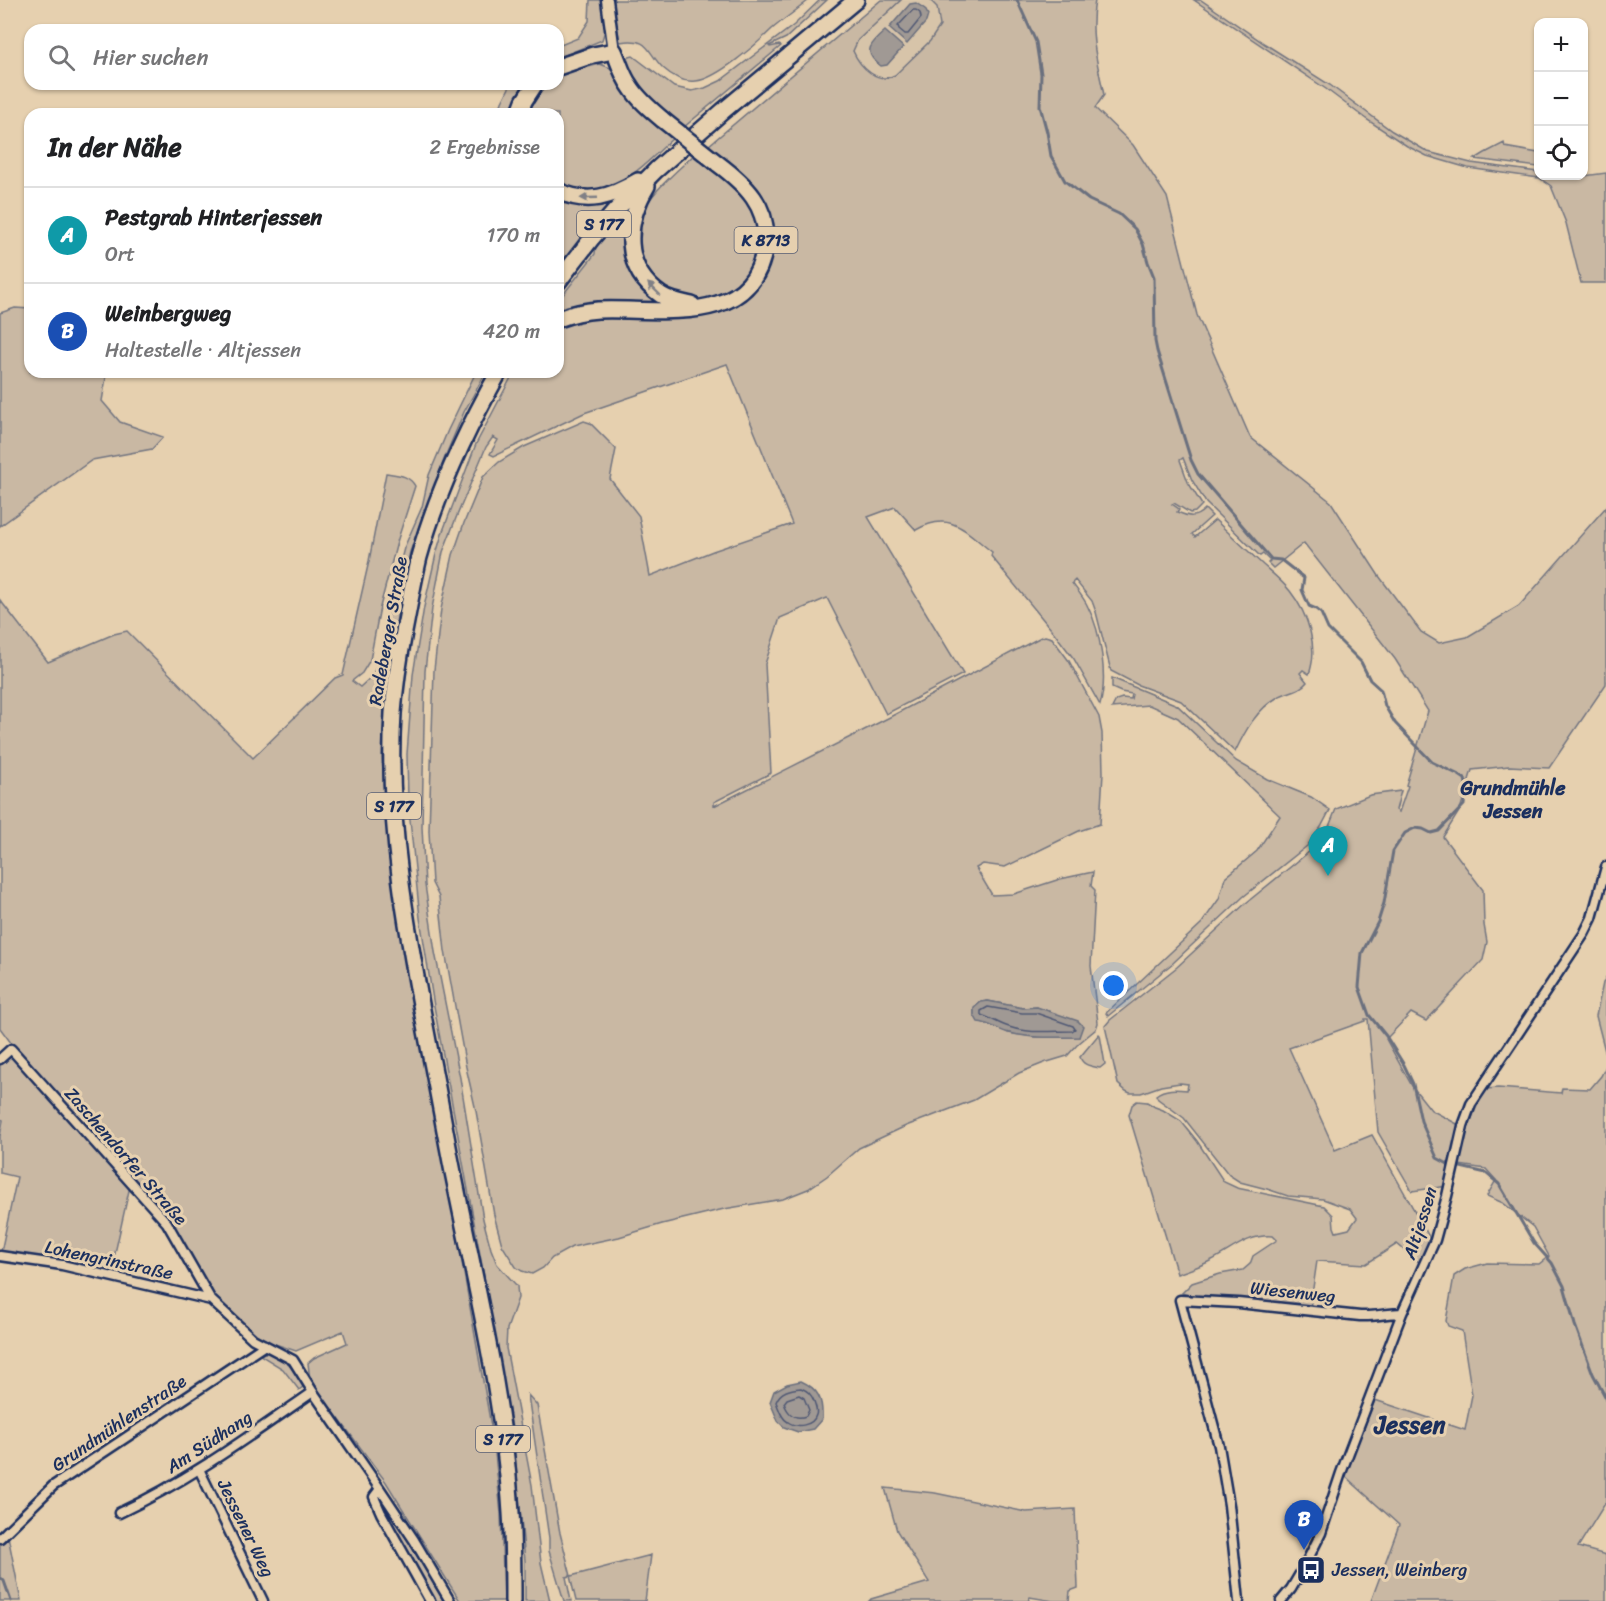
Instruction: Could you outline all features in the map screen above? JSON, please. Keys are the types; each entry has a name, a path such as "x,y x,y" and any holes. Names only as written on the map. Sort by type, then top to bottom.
{"highway":[{"name":"S 177","path":"564,274 598,231 656,170 856,0"},
{"path":"564,65 614,51"},
{"name":"K 8713","path":"614,51 630,86 650,108 743,184 757,201 766,233 764,256 760,267 754,278 739,294 720,304 708,307"},
{"path":"521,108 531,90"},
{"path":"564,193 575,198 610,195 656,170"},
{"path":"656,170 644,190 631,225 630,240 636,266 644,279 662,296 675,301 708,307"},
{"path":"564,318 598,310 671,312 708,307"},
{"name":"Radeberger Straße","path":"496,378 457,453 426,535 413,583 397,671 392,759 397,848 407,921 422,1009 488,1343 503,1438 511,1510 513,1601"}],"street":[{"name":"K 8713","path":"607,0 614,51"},
{"name":"Altjessen","path":"1281,1601 1300,1574 1321,1533 1341,1473 1402,1313 1435,1240 1463,1126 1471,1104 1592,918 1606,867"},
{"name":"Zaschendorfer Straße","path":"0,1059 11,1049 167,1223 211,1300 253,1339 293,1360 380,1489 374,1497 430,1601"},
{"name":"Lohengrinstraße","path":"0,1256 62,1264 211,1300"},
{"name":"Wiesenweg","path":"1239,1601 1229,1505 1218,1446 1180,1300 1238,1303 1370,1317 1402,1313"},
{"name":"Grundmühlenstraße","path":"0,1538 53,1486 265,1346"},
{"name":"Am Südhang","path":"119,1513 199,1469 313,1392"},
{"name":"Jessener Weg","path":"199,1469 263,1601"},
{"path":"380,1489 414,1540 450,1601"}],"shaded area":[{"path":"590,0 601,0 605,30 602,40 564,56 564,44 578,38 589,21"},
{"path":"612,0 809,0 725,68 705,79 687,81 667,71 642,44 630,41 620,42"},
{"path":"820,0 827,0 786,38 769,46 781,46 684,127 655,104 635,84 624,60 633,56 674,87 692,91 705,88 720,81 794,25"},
{"path":"881,0 901,0 858,40 853,51 870,73 882,78 895,75 930,41 940,26 937,7 930,0 1095,0 1093,36 1104,95 1095,108 1133,145 1167,197 1197,315 1250,437 1331,502 1379,576 1421,632 1439,643 1467,637 1519,606 1606,507 1606,684 1549,768 1509,766 1472,770 1460,810 1443,837 1483,890 1487,942 1483,960 1426,1021 1411,1013 1386,1039 1412,1086 1431,1110 1459,1125 1448,1186 1412,1191 1378,1132 1368,1019 1289,1048 1335,1150 1372,1135 1428,1235 1428,1244 1420,1263 1397,1244 1366,1264 1317,1261 1310,1308 1191,1296 1182,1293 1192,1283 1220,1274 1243,1270 1250,1264 1253,1256 1277,1240 1273,1236 1256,1237 1208,1262 1177,1274 1129,1115 1132,1105 1137,1101 1147,1102 1181,1121 1224,1182 1237,1188 1324,1206 1333,1215 1336,1232 1349,1229 1357,1218 1350,1209 1323,1199 1288,1196 1240,1182 1229,1175 1184,1118 1158,1099 1156,1095 1167,1090 1187,1090 1188,1084 1180,1083 1161,1086 1141,1093 1130,1093 1118,1084 1105,1026 1177,967 1246,903 1310,851 1328,829 1336,809 1370,795 1401,791 1396,810 1399,812 1428,711 1395,659 1304,543 1273,568 1263,554 1260,556 1206,503 1192,480 1183,458 1180,460 1188,482 1202,505 1195,512 1190,513 1172,504 1179,509 1177,512 1185,515 1195,516 1205,509 1212,516 1192,534 1195,537 1215,520 1290,591 1307,620 1312,642 1312,664 1309,674 1303,670 1300,673 1307,682 1297,690 1278,697 1264,708 1247,729 1235,752 1181,701 1138,685 1111,671 1092,601 1075,580 1072,583 1093,617 1100,642 1103,682 1100,705 1074,659 991,556 992,552 974,537 948,523 928,524 916,530 895,507 868,517 963,674 886,714 827,598 780,618 765,664 771,773 714,802 714,806 1041,637 1052,638 1069,661 1099,717 1102,733 1103,773 1100,824 1079,831 1005,867 983,864 976,868 992,895 1014,894 1060,879 1093,872 1091,886 1095,890 1091,966 1098,1023 1096,1029 1067,1056 1019,1073 974,1100 906,1126 859,1148 808,1189 783,1199 724,1209 572,1247 552,1258 543,1268 532,1274 516,1267 502,1245 494,1215 445,951 439,897 432,883 429,831 434,670 441,609 453,555 464,523 483,477 499,462 524,447 584,421 590,423 616,449 610,479 639,516 650,576 713,551 792,524 727,364 584,413 494,456 490,454 498,440 493,437 486,447 443,552 432,608 425,671 422,827 425,885 435,952 460,1078 483,1219 497,1264 517,1286 518,1298 507,1329 506,1348 532,1485 541,1563 550,1601 525,1601 525,1561 513,1433 434,1006 420,918 408,800 407,754 413,675 424,607 443,531 476,444 511,378 564,378 564,324 582,317 688,317 711,314 730,306 772,239 740,173 708,146","holes":["988,1001 1023,1008 1037,1007 1078,1037 1035,1037 1008,1033 974,1015 974,1009 981,1002"]},
{"path":"901,0 930,0 937,7 940,26 930,41 895,75 888,79 878,78 863,66 853,51 858,40"},
{"path":"1194,0 1201,0 1330,85 1392,131 1428,152 1471,163 1534,171 1534,177 1468,168 1427,156 1407,146 1366,119 1326,89"},
{"path":"600,64 613,69 626,94 644,113 674,137 636,172 606,189 590,192 574,190 564,185 564,108 531,108 543,90 564,90 564,73"},
{"path":"508,90 521,90 514,108 500,108"},
{"path":"1504,143 1505,147 1534,152 1534,166 1475,159"},
{"path":"695,154 740,192 751,208 757,223 759,239 757,255 751,269 741,282 729,292 715,298 692,300 658,283 642,260 638,238 639,220 648,202 663,184"},
{"path":"1606,173 1606,283 1581,283 1566,223 1551,186 1542,180 1588,180 1588,175"},
{"path":"564,197 616,199 564,260"},
{"path":"632,204 624,236 625,252 630,268 671,305 564,312 564,293 595,254 596,244"},
{"path":"15,308 24,309 24,378 106,378 102,401 120,422 163,437 152,449 92,460 0,526 0,313"},
{"path":"473,378 483,378 464,412 445,457 410,552 388,671 382,758 389,851 398,923 494,1443 501,1514 504,1601 460,1601 386,1482 310,1380 308,1363 347,1343 343,1331 296,1351 258,1337 242,1325 216,1299 168,1221 17,1051 0,1028 0,600 48,662 114,634 127,631 253,758 335,678 343,675 386,473 406,478 415,486 380,607 370,660 362,673 352,681 360,687 371,677 380,660 389,606 404,548 422,507 429,475"},
{"path":"1112,678 1177,705 1236,761 1267,779 1311,797 1330,810 1307,846 1243,897 1173,963 1108,1016 1106,1013 1202,923 1219,899 1225,878 1257,851 1280,816 1178,718 1149,705 1112,708 1116,700 1131,699 1132,694 1112,688"},
{"path":"1606,977 1606,1055 1596,1016"},
{"path":"1099,1034 1105,1064 1100,1068 1085,1064 1080,1057"},
{"path":"10,1055 130,1186 111,1271 69,1261 1,1252 17,1177 0,1173 0,1136 3,1120 0,1119 0,1064"},
{"path":"1606,1066 1606,1502 1578,1547 1606,1555 1606,1601 1371,1601 1399,1525 1345,1476 1375,1400 1465,1430 1472,1395 1462,1331 1448,1326 1446,1321 1454,1276 1465,1269 1487,1263 1539,1264 1549,1256 1533,1227 1503,1203 1487,1196 1496,1180 1486,1169 1459,1165 1472,1117 1486,1089 1561,1093 1562,1088 1590,1089"},
{"path":"265,1353 278,1356 283,1360 293,1369 304,1386 299,1390 283,1369 260,1355"},
{"path":"528,1395 537,1405 560,1533 571,1576 651,1555 645,1601 576,1601 570,1576 566,1577 571,1601 564,1601 549,1551"},
{"path":"885,1488 935,1493 1026,1512 1075,1509 1078,1588 1070,1591 1069,1601 1030,1597 1028,1601 869,1601 929,1582 897,1531"},
{"path":"382,1497 444,1601 432,1601 379,1499"},
{"path":"8,1536 21,1601 0,1601 0,1543"}],"water":[{"path":"916,3 925,9 928,15 926,22 907,44 889,28 910,4"},
{"path":"885,31 903,47 887,65 881,66 871,56 870,48"},
{"path":"988,1001 1023,1008 1037,1007 1078,1021 1083,1026 1079,1037 1035,1037 1006,1032 978,1022 974,1015 974,1008 981,1002"},
{"path":"801,1381 819,1396 822,1419 813,1429 798,1432 784,1427 778,1421 770,1402 774,1391 787,1384"}],"waterway":[{"path":"1017,0 1036,42 1041,74 1040,106 1051,156 1065,181 1089,200 1119,214 1135,229 1143,244 1154,277 1157,351 1191,460 1198,474 1271,559 1281,560 1304,578 1302,590 1309,606 1321,613 1328,629 1361,662 1370,680 1381,690 1385,706 1395,723 1432,762 1465,779 1464,805 1439,831 1431,833 1415,828 1405,833 1393,851 1384,903 1378,922 1362,953 1359,987 1369,1015 1386,1036 1413,1084 1421,1121 1437,1158 1448,1164 1486,1173 1499,1184 1534,1243 1552,1263 1564,1286 1593,1374 1606,1398"},
{"path":"0,1577 4,1581 11,1601"}],"place":[{"name":"Pestgrab Hinterjessen","path":"1328,876"},
{"name":"Weinbergweg","path":"1304,1550"},
{"name":"Jessen, Weinberg","path":"1311,1570"}],"district":[{"name":"Grundmühle Jessen","path":"1513,800"},
{"name":"Jessen","path":"1410,1425"}]}
